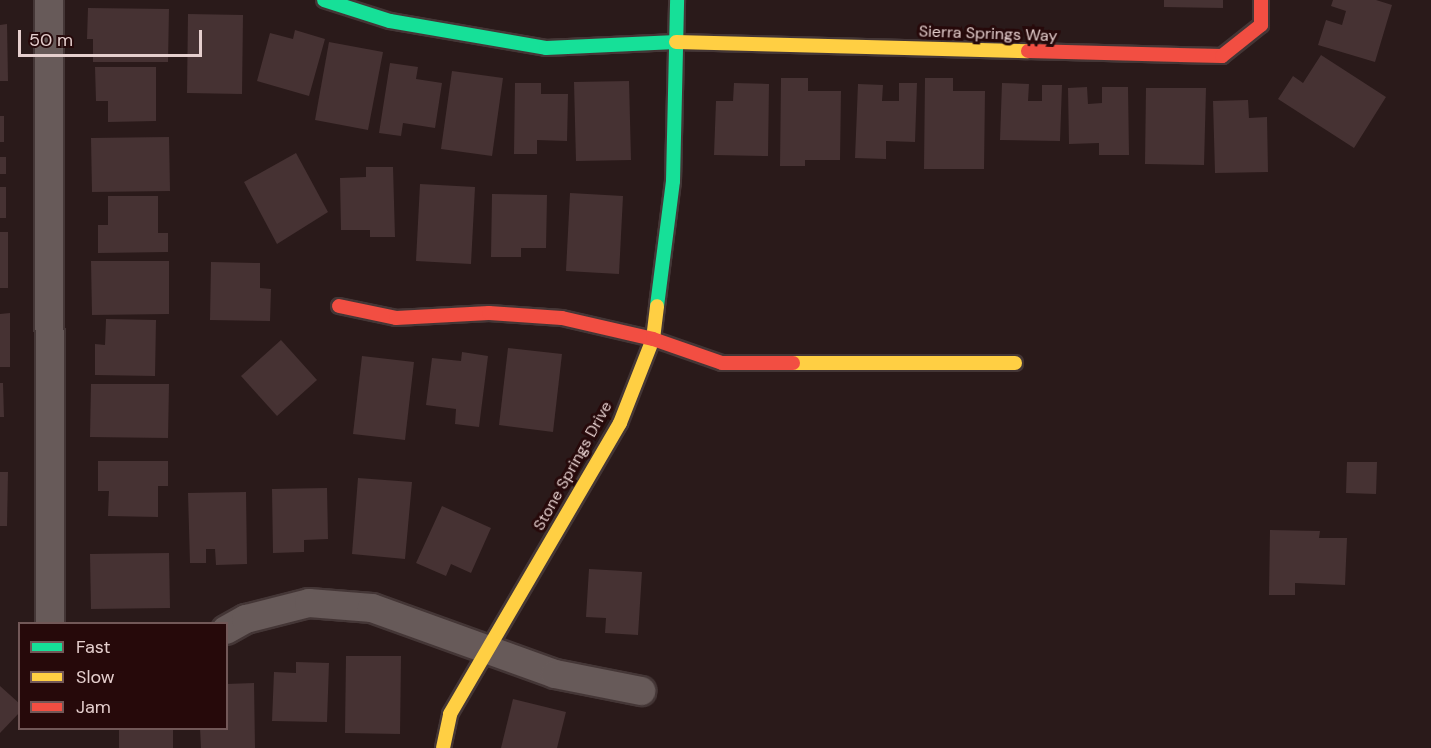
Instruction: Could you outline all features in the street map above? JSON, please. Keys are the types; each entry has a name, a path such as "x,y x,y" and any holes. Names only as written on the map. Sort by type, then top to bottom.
{"street":[{"path":"49,0 50,622"},
{"path":"324,0 390,21 546,48 677,42"},
{"name":"Stone Springs Drive","path":"443,748 450,714 620,423 653,339 674,181 677,0"},
{"name":"Sierra Springs Way","path":"677,42 1222,56 1261,25 1261,0"},
{"path":"339,306 396,318 489,313 562,318 653,339 722,363 1015,363"},
{"path":"228,629 246,619 309,603 372,608 555,674 641,690"}],"building":[{"path":"1164,0 1223,0 1223,8 1164,7"},
{"path":"1333,0 1376,0 1392,5 1375,62 1318,45 1326,20 1342,25 1346,11 1331,6"},
{"path":"88,8 169,9 168,62 93,62 93,39 87,39"},
{"path":"188,14 243,15 242,94 187,93"},
{"path":"7,24 8,81 0,81 0,25"},
{"path":"295,30 325,39 309,96 257,81 270,33 293,39"},
{"path":"329,42 383,52 368,130 315,120"},
{"path":"1321,55 1386,97 1354,148 1278,99 1293,76 1303,83"},
{"path":"390,63 418,67 416,79 442,83 435,128 403,123 401,136 379,133"},
{"path":"95,67 156,67 156,121 108,122 108,101 96,101"},
{"path":"452,71 503,78 492,156 441,149"},
{"path":"781,78 808,78 808,91 841,91 840,160 805,160 805,166 780,166"},
{"path":"925,78 953,78 953,91 985,91 984,169 924,169"},
{"path":"629,81 631,160 576,161 574,82"},
{"path":"515,83 541,83 541,94 568,94 567,141 537,140 537,154 514,154"},
{"path":"734,83 769,84 768,156 714,155 716,101 733,101"},
{"path":"899,83 917,83 915,142 886,141 886,159 855,158 858,84 883,85 882,101 899,101"},
{"path":"1002,83 1029,84 1028,101 1042,101 1042,85 1062,85 1060,141 1000,140"},
{"path":"1087,87 1088,104 1102,103 1102,87 1128,87 1129,155 1099,155 1099,143 1069,144 1068,88"},
{"path":"1146,88 1206,88 1204,165 1145,164"},
{"path":"1248,100 1249,118 1267,117 1268,172 1215,173 1213,101"},
{"path":"0,116 4,116 4,142 0,142"},
{"path":"169,137 170,191 92,192 91,138"},
{"path":"296,153 328,212 277,244 244,182"},
{"path":"0,157 6,157 6,174 0,174"},
{"path":"366,167 393,167 395,237 370,237 370,230 341,230 340,178 366,177"},
{"path":"420,184 475,187 471,264 416,261"},
{"path":"0,187 6,187 6,218 0,218"},
{"path":"570,193 623,196 619,274 566,271"},
{"path":"492,194 547,195 546,248 521,248 521,257 491,257"},
{"path":"108,196 158,196 158,233 168,233 168,252 98,253 98,225 108,225"},
{"path":"0,232 8,232 8,288 0,288"},
{"path":"91,261 169,261 169,314 92,315"},
{"path":"211,262 260,263 260,288 271,289 270,321 210,320"},
{"path":"10,313 10,367 0,367 0,314"},
{"path":"106,319 156,320 155,376 95,375 95,344 105,345"},
{"path":"281,340 317,380 277,416 241,376"},
{"path":"508,348 562,354 553,432 499,425"},
{"path":"462,352 488,356 479,427 455,424 456,409 426,405 432,358 461,361"},
{"path":"362,356 414,362 405,440 353,434"},
{"path":"0,383 3,383 4,417 0,417"},
{"path":"91,384 169,384 168,438 90,437"},
{"path":"98,461 168,461 168,486 158,486 158,517 108,516 109,491 98,491"},
{"path":"1347,462 1377,462 1376,494 1346,493"},
{"path":"0,472 8,472 7,526 0,526"},
{"path":"358,478 412,482 405,559 352,554"},
{"path":"327,488 328,539 304,540 304,552 273,553 272,489"},
{"path":"246,492 247,564 216,565 215,549 206,549 206,563 190,563 188,493"},
{"path":"442,506 491,528 471,573 451,564 446,576 416,563"},
{"path":"1270,530 1320,531 1319,538 1347,538 1345,585 1295,583 1295,595 1269,595"},
{"path":"169,553 170,608 91,609 90,554"},
{"path":"589,569 642,572 638,635 605,633 606,618 586,617"},
{"path":"346,656 401,656 400,734 345,733"},
{"path":"296,662 329,663 327,722 272,721 274,672 296,673"},
{"path":"254,683 255,748 201,748 200,730 228,730 228,684"},
{"path":"0,686 18,702 18,714 0,733"},
{"path":"513,699 566,712 557,748 501,748"},
{"path":"119,730 173,730 173,748 119,748"}],"traffic: fast":[{"path":"324,0 390,21 546,48 676,42"},
{"path":"657,306 673,181 677,0"}],"traffic: slow":[{"path":"676,42 1028,51"},
{"path":"443,748 450,714 620,423 653,339 657,306"},
{"path":"793,363 1015,363"}],"traffic: jam":[{"path":"1028,51 1222,56 1261,25 1261,0"},
{"path":"339,306 396,318 489,313 562,318 653,339 722,363 793,363"}]}
